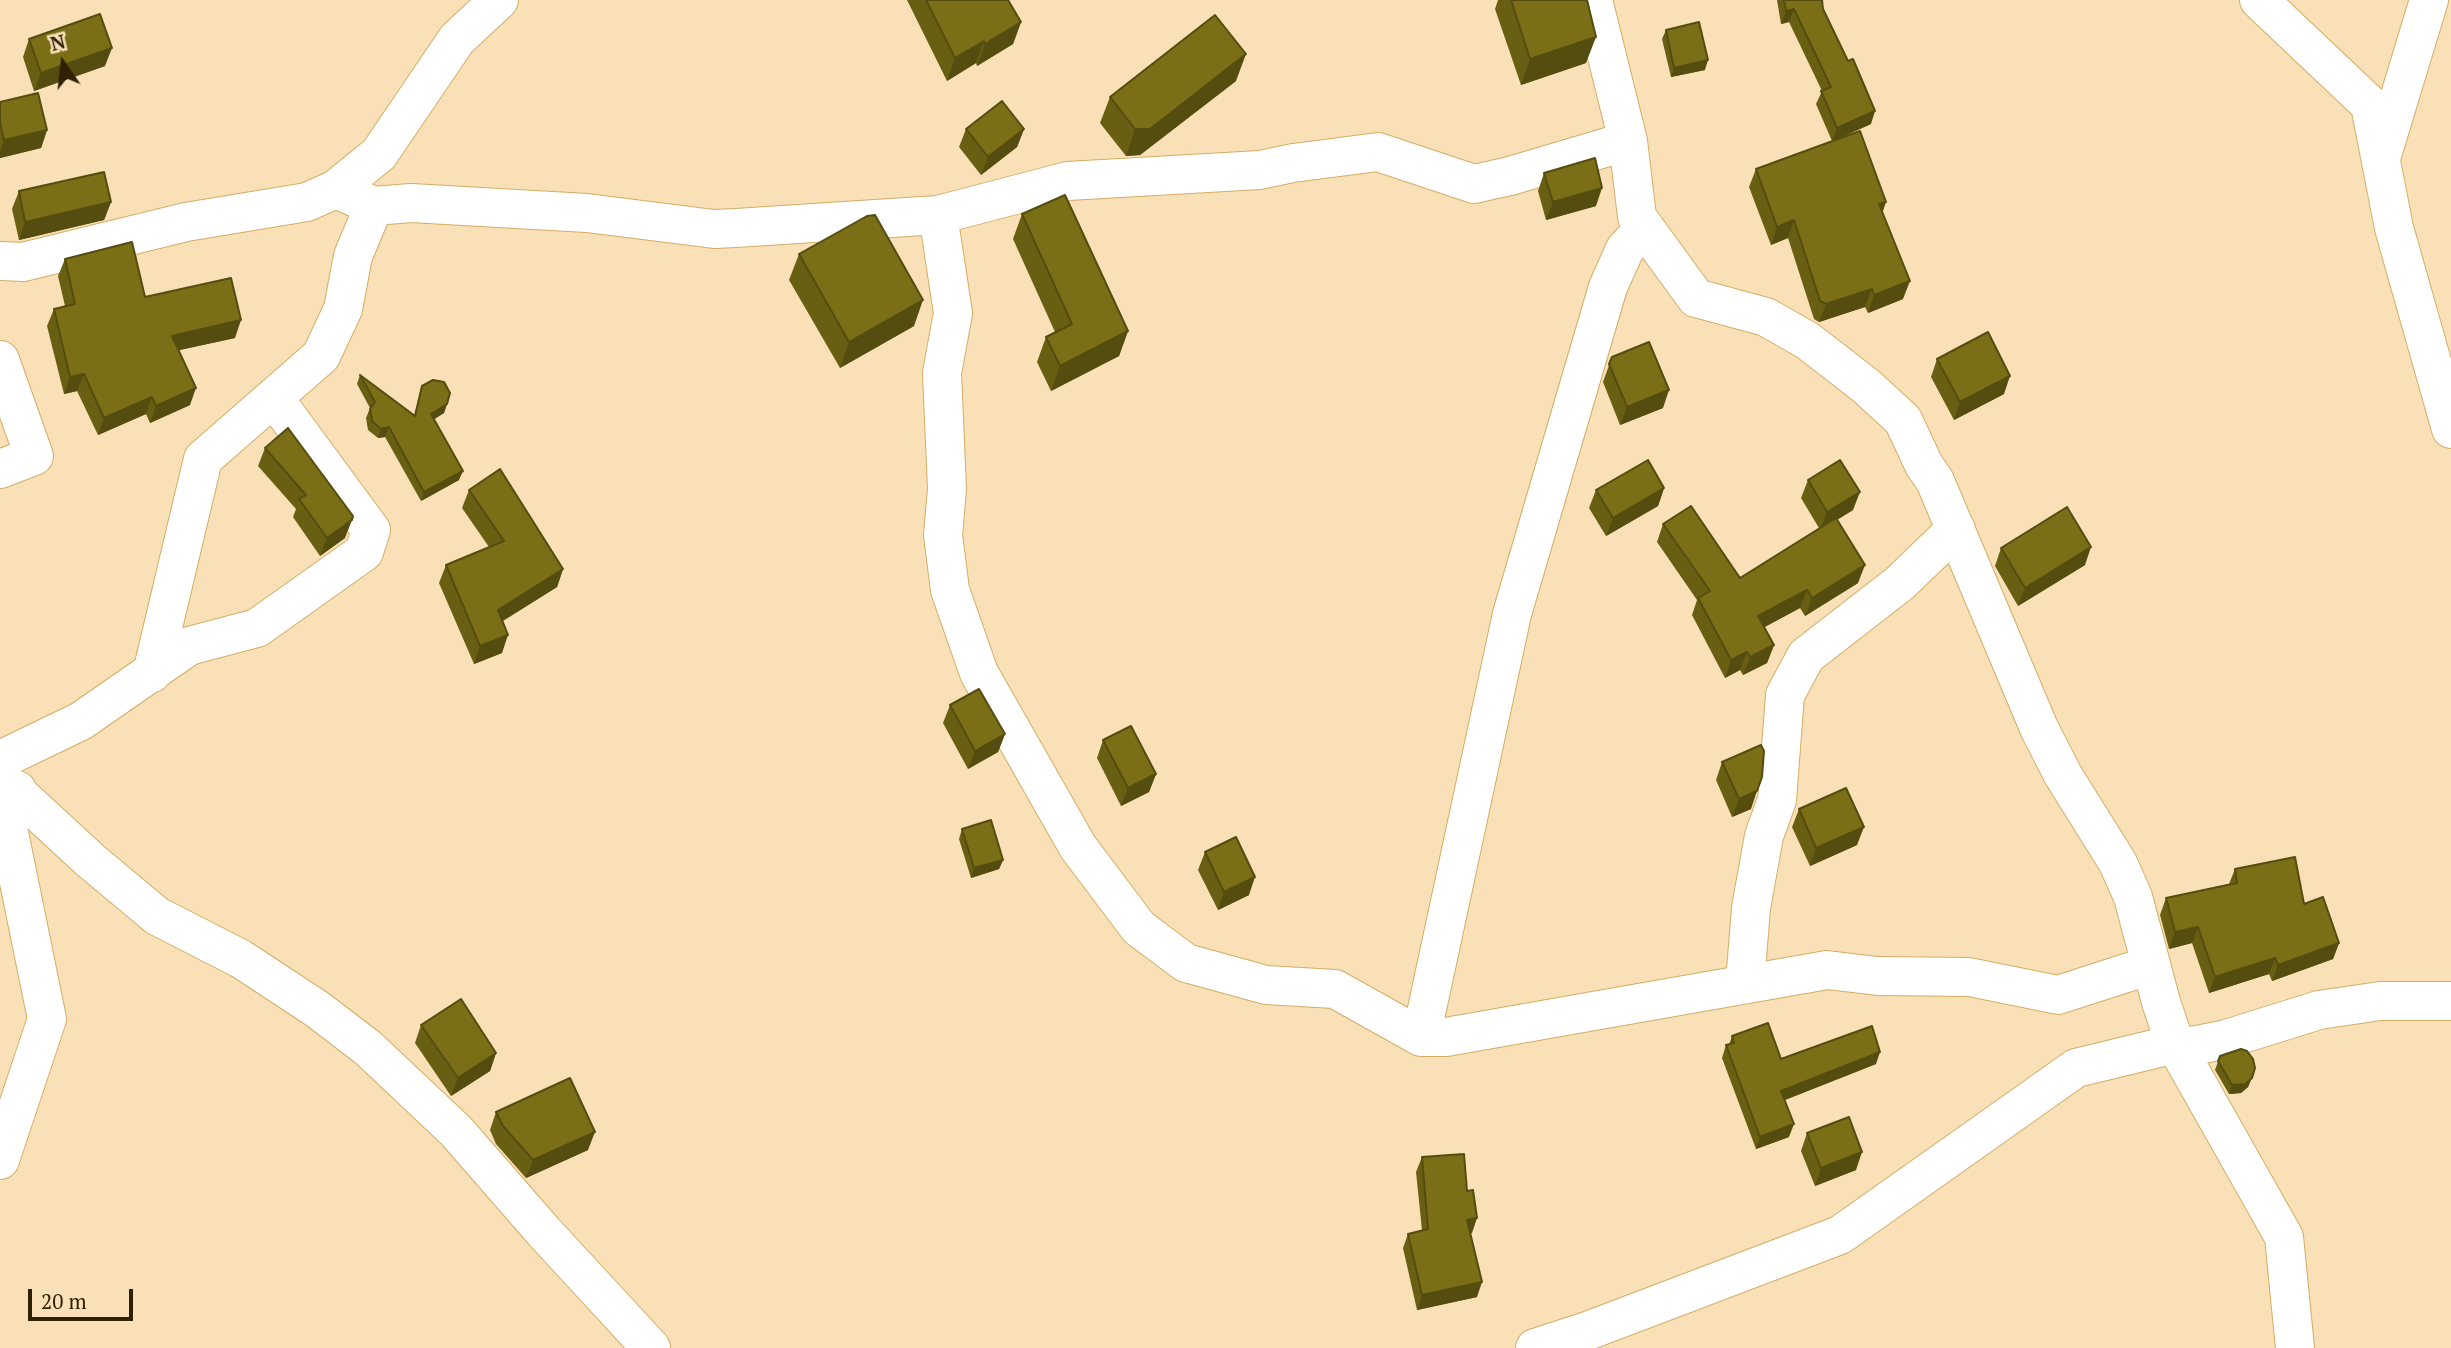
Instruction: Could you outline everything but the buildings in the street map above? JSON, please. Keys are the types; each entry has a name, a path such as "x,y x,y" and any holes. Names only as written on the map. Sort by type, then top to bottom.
{"street":[{"path":"0,261 23,262 186,222 307,202 336,189 379,154 457,39 499,0"},
{"path":"1592,0 1628,141 1637,217 1696,298 1766,317 1808,341 1866,386 1903,420 1924,465 1935,481 2039,729 2063,775 2112,852 2133,897 2175,1044 2284,1237 2295,1348"},
{"path":"2259,0 2370,105 2394,228 2451,429"},
{"path":"2381,159 2429,0"},
{"path":"336,189 374,206 411,203 587,213 714,229 938,215 1068,181 1260,170 1378,152 1474,184 1628,141"},
{"path":"152,673 204,459 321,356 343,309 353,256 374,206"},
{"path":"938,215 953,313 942,373 947,489 943,535 950,590 979,673 1078,847 1139,928 1186,963 1266,985 1335,989 1421,1037 1446,1037 1827,970 1878,976 1969,977 2058,995 2151,965"},
{"path":"1421,1037 1512,614 1608,287 1625,249 1645,228"},
{"path":"0,360 34,456 0,469"},
{"path":"5,764 82,721 189,646 257,628 364,552 371,530 274,398"},
{"path":"1745,983 1751,908 1764,836 1777,800 1785,695 1806,656 1900,583 1956,529"},
{"path":"0,1160 47,1019 6,818 5,764"},
{"path":"5,764 90,860 157,916 241,959 317,1009 368,1048 456,1131 651,1348"},
{"path":"1535,1348 1590,1330 1840,1235 2076,1068 2175,1044 2192,1046 2223,1040 2298,1015 2343,1006 2380,1001 2451,1001"}]}
